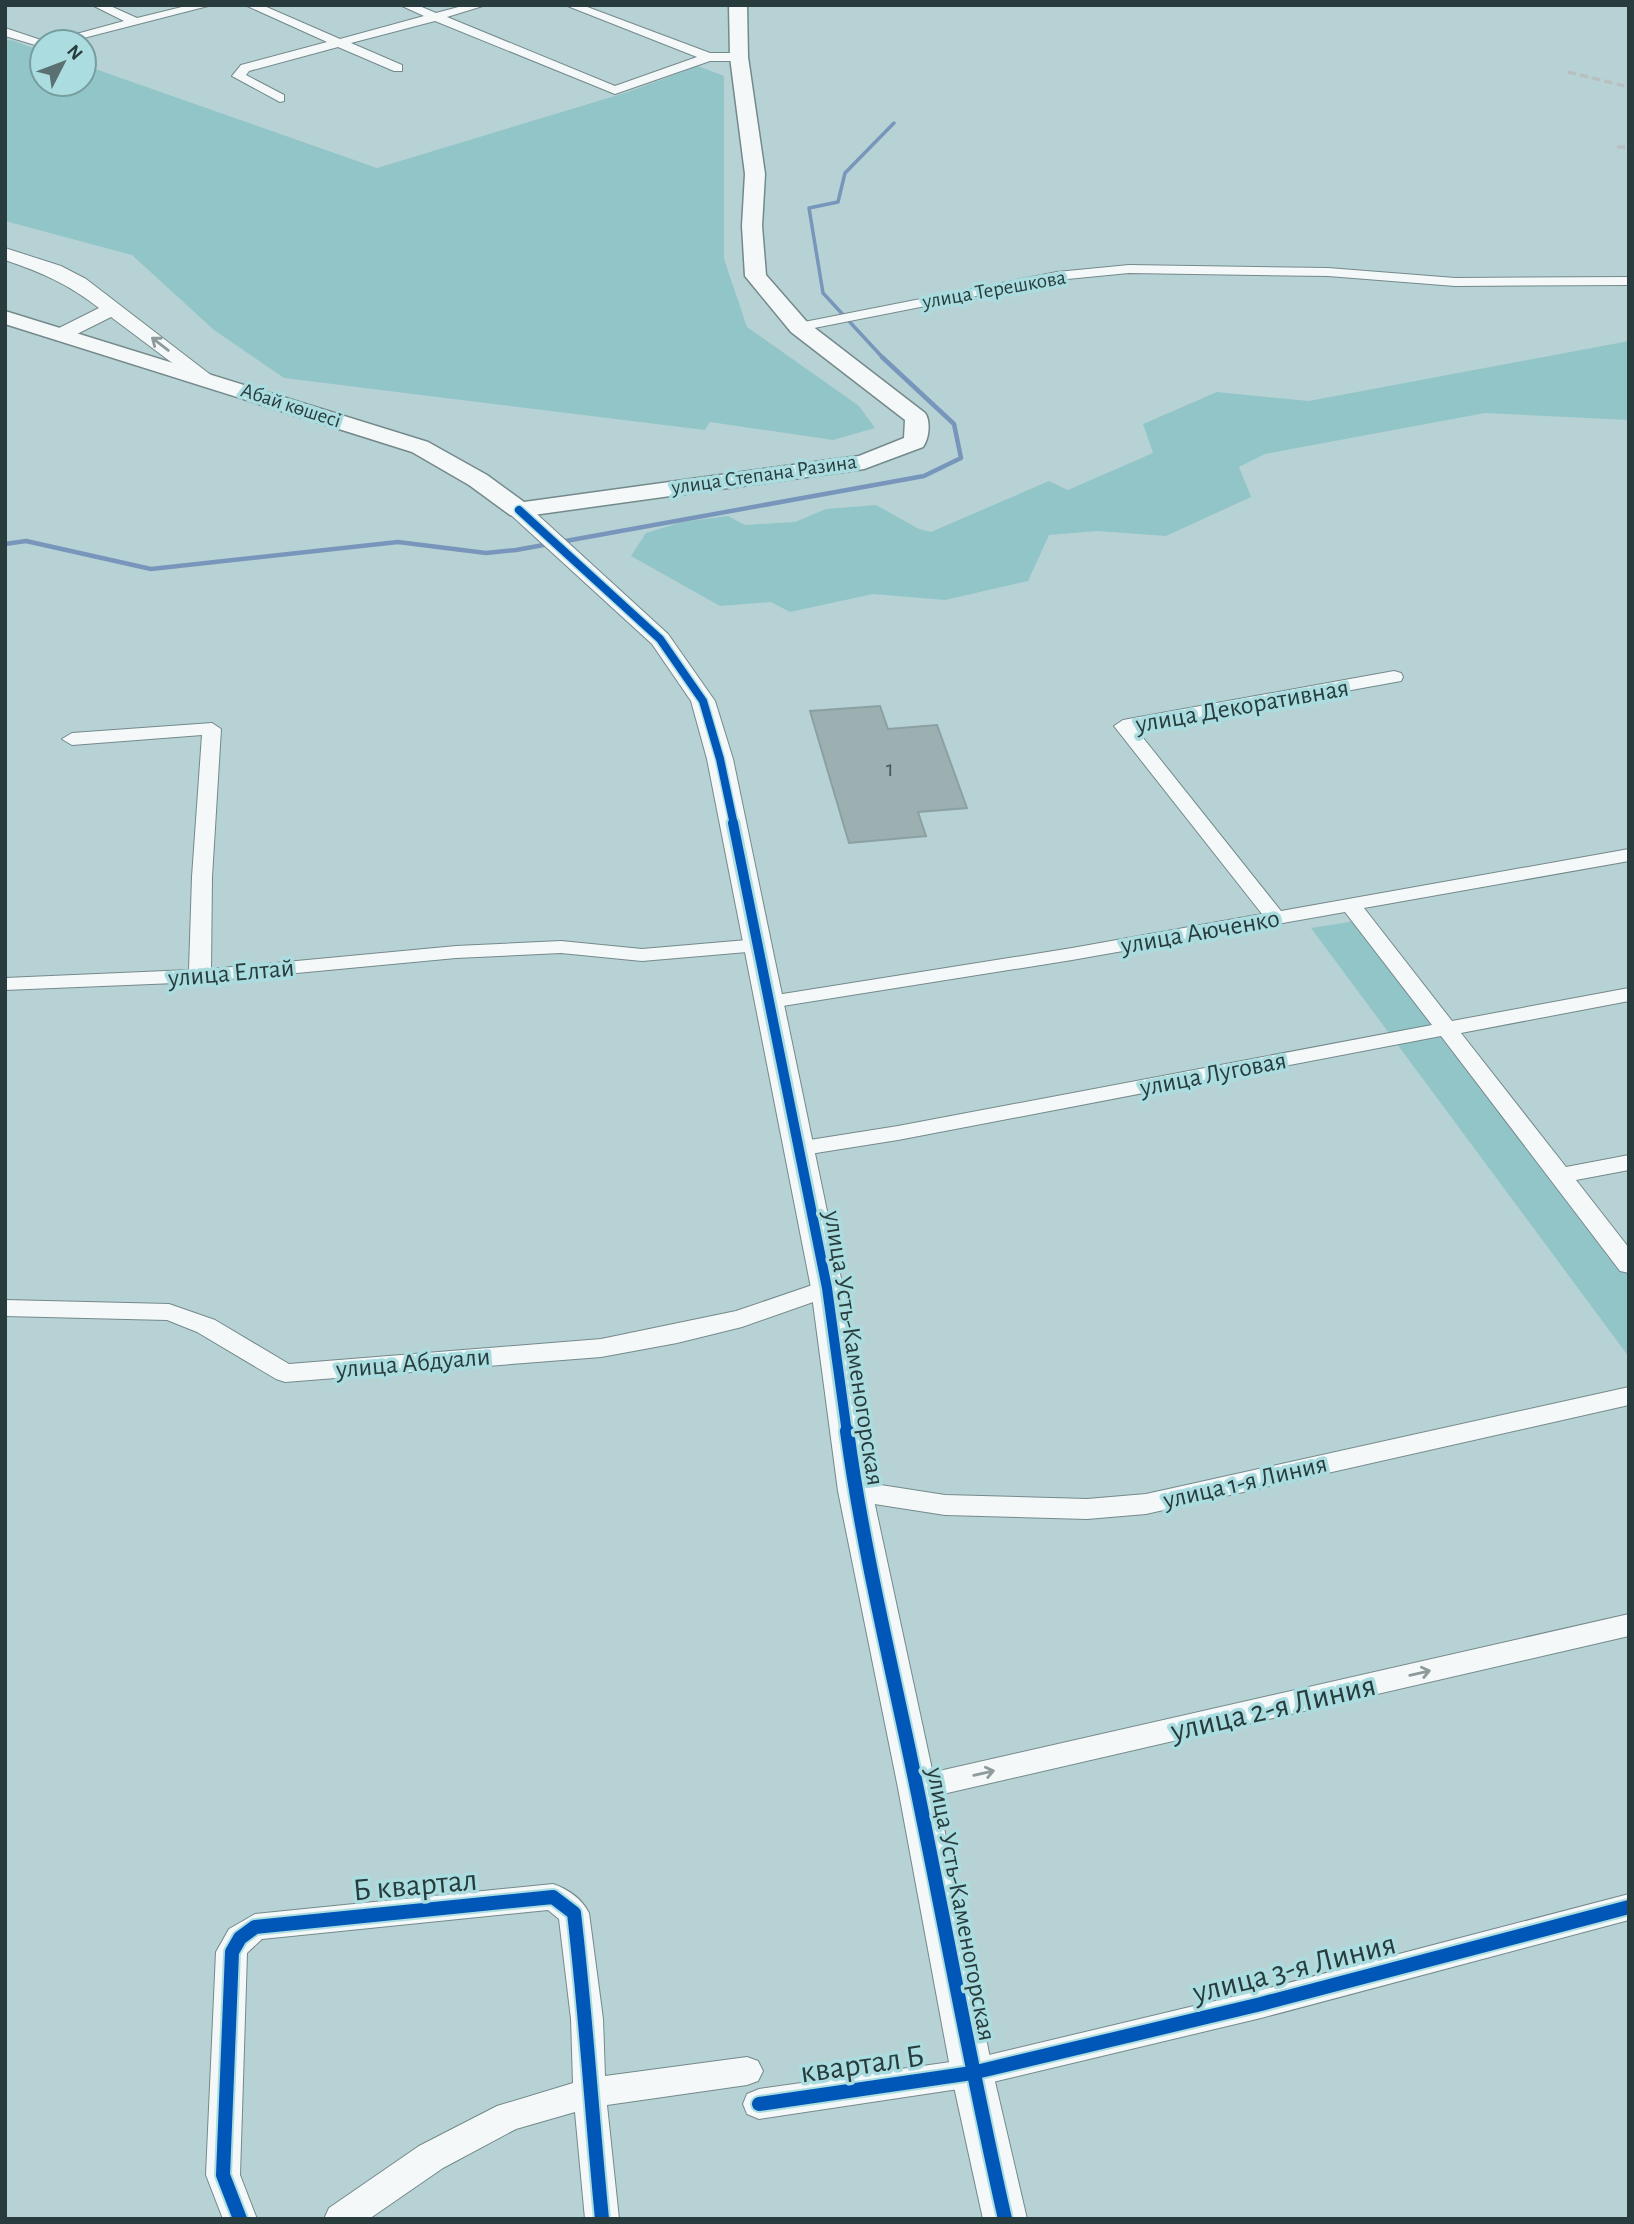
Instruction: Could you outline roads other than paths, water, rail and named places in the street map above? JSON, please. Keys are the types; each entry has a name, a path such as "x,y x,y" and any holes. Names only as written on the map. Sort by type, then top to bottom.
{"main road":[{"name":"улица Степана Разина","path":"519,510 863,461 915,442 918,418 799,327 756,276 752,226 755,174 739,57 738,5"},
{"name":"Абай көшесі","path":"5,317 420,447 478,480 519,510"}],"street":[{"path":"98,5 135,22"},
{"path":"98,31 206,5"},
{"path":"251,5 398,68"},
{"path":"406,5 615,90 709,57 739,57"},
{"path":"280,98 238,76 245,68 480,5"},
{"path":"571,5 709,57"},
{"path":"5,32 28,39"},
{"path":"5,254 54,270 79,283 206,380"},
{"name":"улица Терешкова","path":"799,327 1057,276 1129,269 1328,272 1455,282 1629,281"},
{"path":"62,334 114,308"},
{"name":"Абай көшесі","path":"519,510 558,546"},
{"name":"улица Усть-Каменогорская","path":"558,546 660,639 703,701 720,759 827,1288 855,1491 917,1788 972,2073 1005,2219"},
{"name":"улица Декоративная","path":"1275,916 1123,726 1394,677"},
{"path":"72,739 212,729 202,877 200,976"},
{"name":"улица Аюченко","path":"770,1002 1072,954 1629,855"},
{"path":"1349,903 1629,1265"},
{"name":"улица Елтай","path":"5,984 200,976 456,952 561,947 642,955 759,945"},
{"name":"улица Луговая","path":"797,1149 898,1133 1629,995"},
{"path":"1560,1176 1629,1162"},
{"name":"улица Абдуали","path":"5,1308 169,1312 206,1325 285,1373 601,1348 677,1334 742,1318 827,1288"},
{"name":"улица 1-я Линия","path":"855,1491 944,1505 1087,1509 1146,1504 1629,1396"},
{"name":"улица 2-я Линия","path":"917,1788 1629,1625"},
{"name":"Б квартал","path":"240,2219 223,2175 232,1952 240,1938 254,1927 553,1897 574,1913 587,2019 590,2093 602,2219"},
{"name":"улица 3-я Линия","path":"972,2073 1261,2004 1629,1908"},
{"path":"341,2219 431,2157 509,2116 590,2093 747,2071"},
{"name":"квартал Б","path":"759,2104 972,2073"}],"waterway":[{"path":"883,358 823,293 809,208 838,202 845,173 894,123"},
{"path":"5,544 26,541 151,569 398,542 486,553 516,550 924,476 961,458 954,424 883,358"}],"railway":[{"path":"1568,72 1629,87"},
{"path":"1617,147 1629,147"}]}
